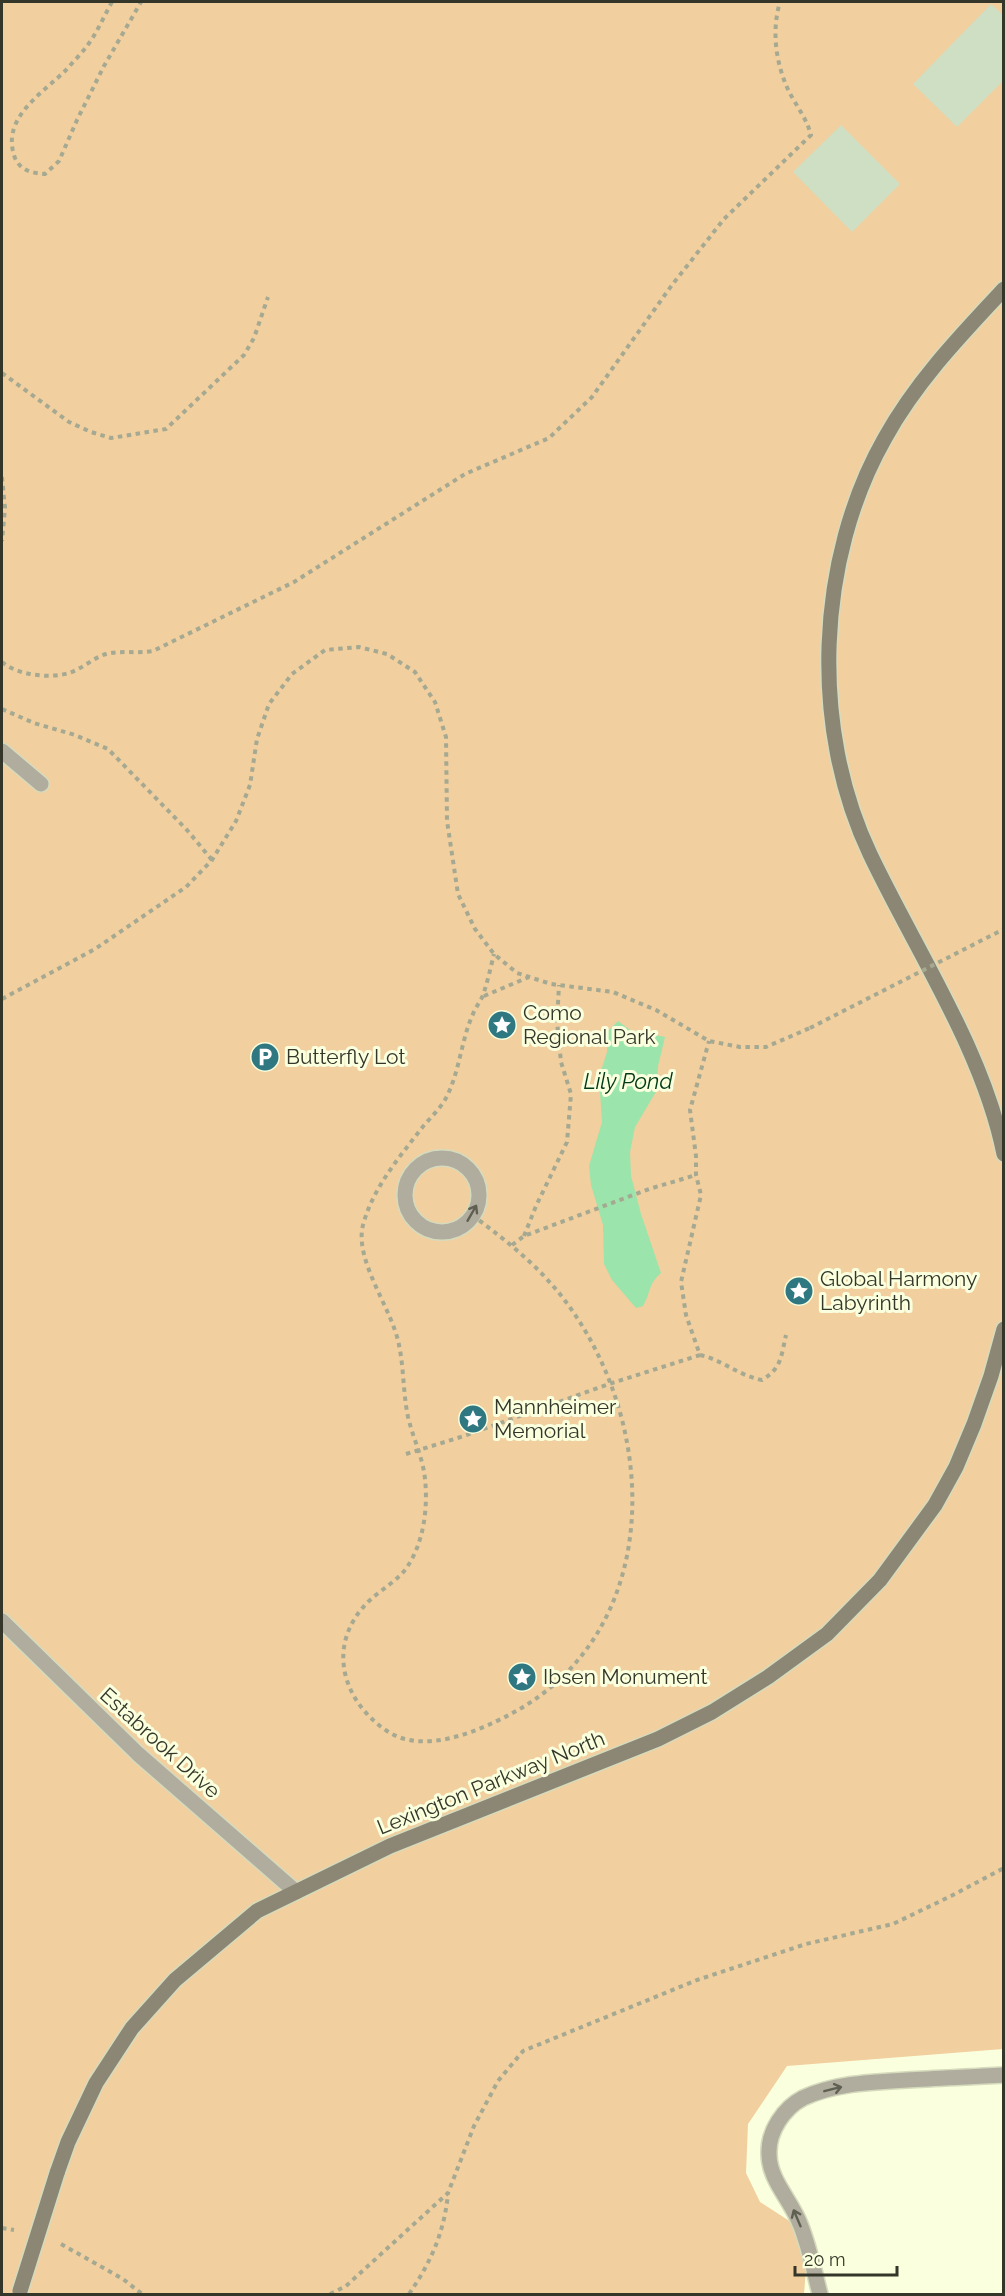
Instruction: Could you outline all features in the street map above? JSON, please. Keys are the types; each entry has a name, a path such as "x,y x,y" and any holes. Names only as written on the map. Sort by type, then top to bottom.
{"main road":[{"path":"1004,289 955,341 914,391 884,440 857,499 841,554 831,610 828,675 835,741 848,796 872,857 977,1067 999,1129 1004,1154"},
{"name":"Lexington Parkway North","path":"19,2293 68,2142 96,2083 132,2028 175,1980 257,1911 390,1846 658,1739 712,1712 768,1677 827,1634 880,1580 935,1505 956,1467 974,1424 1004,1329"}],"street":[{"path":"2,752 40,784"},
{"path":"448,1158 464,1165 474,1175 479,1188 477,1207 472,1215 466,1223 453,1231 439,1232 421,1226 411,1215 406,1204 407,1184 417,1167 433,1159 448,1158"},
{"name":"Estabrook Drive","path":"2,1621 138,1754 296,1892"},
{"path":"820,2295 800,2224 789,2200 772,2175 770,2146 782,2114 803,2098 830,2089 861,2083 1004,2075"}],"path":[{"path":"112,2 88,44 66,70 30,101 15,121 11,148 18,164 29,173 45,174 59,161 90,93 141,2"},
{"path":"2,662 24,673 46,675 69,673 103,655 116,652 153,651 294,582 465,474 549,438 592,398 672,285 724,219 811,135 808,124 786,85 776,52 776,17 780,2"},
{"path":"2,373 69,422 91,432 111,438 166,429 244,355 254,338 268,297"},
{"path":"2,477 5,508 2,542"},
{"path":"2,999 95,950 186,887 212,860 236,820 250,785 257,739 269,704 292,674 325,650 359,647 387,654 415,672 435,702 446,737 447,821 458,894 475,929 494,954 517,973 559,985 613,993 656,1010 709,1041 740,1047 766,1047 810,1028 1004,929"},
{"path":"2,709 34,723 75,735 108,749 187,830 212,860"},
{"path":"472,1215 512,1245 535,1266 566,1302 591,1342 609,1384 625,1432 632,1472 633,1524 627,1564 609,1610 593,1641 570,1670 530,1704 479,1730 450,1740 419,1740 394,1736 372,1720 351,1694 344,1672 344,1648 353,1621 368,1601 407,1569 417,1551 426,1514 425,1475 405,1404 399,1345 379,1289 364,1260 361,1242 363,1226 379,1185 445,1100 454,1079 473,1014 483,997 494,954"},
{"path":"483,997 529,977"},
{"path":"524,1236 567,1142 571,1094 561,1062 557,1022 559,985"},
{"path":"700,1355 686,1315 681,1282 701,1195 696,1175 690,1110 709,1041"},
{"path":"512,1245 524,1236 649,1189 696,1175"},
{"path":"406,1454 700,1355 711,1358 745,1376 762,1380 773,1373 779,1365 786,1335"},
{"path":"409,2295 429,2265 439,2243 446,2218 448,2193 474,2126 498,2081 523,2051 697,1980 806,1944 893,1924 1004,1868"},
{"path":"330,2295 346,2286 448,2193"},
{"path":"2,2228 23,2231"},
{"path":"54,2240 123,2279 142,2295"}],"shaded area":[{"name":"Como Regional Park","path":"2,2 1003,2 1003,2049 787,2066 748,2124 746,2173 760,2202 791,2222 806,2269 804,2294 2,2294"}],"water":[{"name":"Lily Pond","path":"618,1021 630,1030 665,1037 658,1066 657,1090 635,1127 630,1152 631,1176 661,1273 652,1285 643,1306 636,1308 612,1280 604,1264 603,1225 591,1185 589,1166 602,1122 599,1077 607,1052 608,1031"}],"building":[{"path":"991,4 1004,16 1004,80 957,127 913,84"},
{"path":"841,125 900,184 852,232 793,172"}],"place":[{"name":"Como Regional Park","path":"502,1025"},
{"name":"Butterfly Lot","path":"265,1057"},
{"name":"Global Harmony Labyrinth","path":"799,1291"},
{"name":"Mannheimer Memorial","path":"473,1419"},
{"name":"Ibsen Monument","path":"522,1677"}]}
